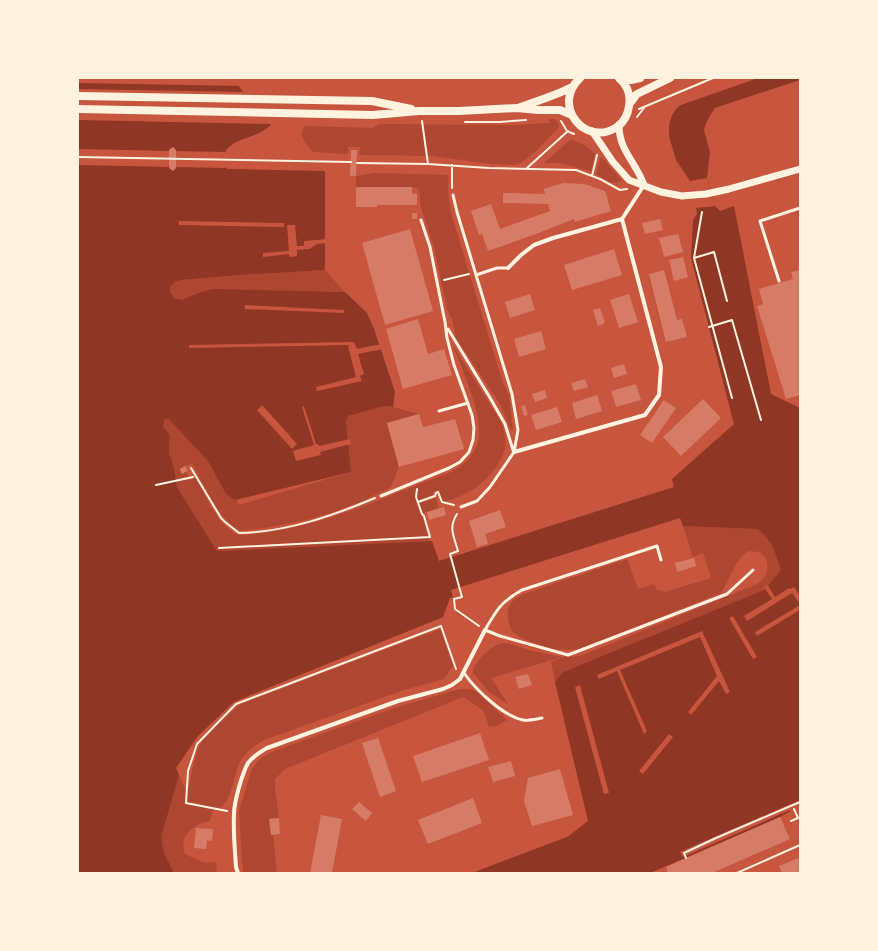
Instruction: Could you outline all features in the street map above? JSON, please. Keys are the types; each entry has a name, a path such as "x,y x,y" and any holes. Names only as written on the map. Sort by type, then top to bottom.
{"main road":[{"path":"517,108 561,93 572,87 580,78"},
{"path":"619,79 631,80 640,78"},
{"path":"78,109 373,115 419,110 459,111 517,108 560,110 572,115 582,127 592,131 606,131 619,125 627,115 630,103 637,94 670,78"},
{"path":"619,79 627,90 630,103"},
{"path":"572,87 569,100 572,115"},
{"path":"78,96 372,102 419,110"}],"street":[{"path":"619,125 619,137 623,147 627,156 638,170 644,185"},
{"path":"592,131 621,172 629,180 661,192 682,196 711,193 800,169"},
{"path":"508,268 534,245 553,238 622,219 644,185"},
{"path":"514,452 645,415 659,395 661,367 622,219"},
{"path":"238,873 236,867 234,813 245,772 254,756 268,748 398,701 443,689 460,679 485,630"}],"lane":[{"path":"453,195 512,394 518,430 514,452 490,487 477,501 461,507"},
{"path":"779,281 760,221 800,208"},
{"path":"381,496 460,462 469,452 473,440 474,428 472,415 454,365 447,338 430,247 421,220"},
{"path":"476,275 497,268 508,268"},
{"path":"445,322 449,332 505,424 514,452"},
{"path":"439,411 468,403"},
{"path":"661,560 657,546 522,590 507,599 495,612 485,630 500,636 568,656 727,594 753,570"},
{"path":"464,673 480,691 502,710 512,716 524,720 542,718"}],"path":[{"path":"646,107 714,78"},
{"path":"422,121 428,164"},
{"path":"526,169 567,131"},
{"path":"592,176 599,150"},
{"path":"78,157 351,162"},
{"path":"357,163 428,164 489,168 576,170 612,185"},
{"path":"452,165 452,185"},
{"path":"702,212 694,258 732,398"},
{"path":"694,258 714,252 727,301"},
{"path":"440,280 470,273"},
{"path":"709,327 732,320 761,420"},
{"path":"191,468 222,518 239,533 300,525 344,512 381,496"},
{"path":"156,485 193,477"},
{"path":"219,548 430,537 424,516 416,497 419,485 418,480"},
{"path":"418,502 435,496 438,492 442,502 461,507 453,521 452,529 458,551 450,554 462,597 454,599 455,609 485,630"},
{"path":"220,810 186,803 188,771 197,744 236,704 441,626 454,664"},
{"path":"686,857 684,853 800,802"},
{"path":"791,821 798,818 794,809"},
{"path":"737,873 800,845"}],"shaded area":[{"path":"78,78 232,78 271,125 259,133 237,142 226,150 227,169 325,171 325,270 181,280 174,282 170,287 170,292 174,298 182,300 198,293 213,289 345,292 367,313 374,329 395,392 393,407 384,406 348,416 346,422 351,472 235,500 226,494 208,461 169,419 165,419 163,427 170,436 169,453 174,468 177,487 217,551 432,541 439,561 674,487 672,479 734,424 691,258 693,220 697,214 694,195 690,181 676,160 669,136 669,125 672,115 681,105 758,78 800,78 800,80 715,108 706,123 704,130 710,152 707,178 715,206 720,211 734,206 771,394 800,408 800,806 780,817 650,873 472,873 567,837 588,821 555,682 563,672 764,590 781,570 770,542 757,529 683,526 680,518 451,590 453,597 450,598 443,617 234,702 198,736 176,768 179,775 162,834 162,844 165,854 174,873 78,873","holes":["173,147 176,150 176,168 173,171 169,150"]},
{"path":"549,119 554,119 558,122 559,127 537,150 522,162 515,165 490,164 433,156 359,155 360,147 348,147 348,154 313,152 301,135 304,126 373,128 379,124 513,125 549,123"},
{"path":"570,140 584,145 595,154 591,171 559,163 544,163"},
{"path":"602,157 622,181 612,183 596,175 600,158"},
{"path":"375,173 449,175 448,190 451,213 502,380 509,396 513,430 511,430 500,404 456,338 452,319 447,309 434,247 421,208 417,188 356,187 356,176"},
{"path":"325,270 345,292 214,290 198,293 182,300 174,298 170,292 170,287 174,282 181,280"},
{"path":"452,344 500,420 504,433 505,444 503,455 496,467 480,485 459,497 443,502 439,490 433,492 433,495 418,500 419,503 436,498 439,508 423,513 423,520 429,541 217,551 177,487 176,482 196,478 223,524 236,534 245,535 285,529 333,517 381,500 451,472 463,464 471,456 476,446 479,437 479,426 470,390"},
{"path":"384,406 419,414 387,423 399,467 391,487 360,502 329,514 296,522 249,530 236,528 223,516 205,489 192,463 180,469 182,473 186,472 189,477 176,479 169,453 170,436 163,427 165,419 169,418 218,463 239,505 351,472 346,422 348,416"},
{"path":"683,526 757,529 770,542 781,570 764,590 563,672 555,682 551,662 563,657 580,656 750,587 759,583 766,575 767,563 764,556 758,552 748,551 739,559 721,593 579,649 554,649 522,638 511,630 508,608 517,598 524,594 627,559 638,589 654,584 657,590 665,592 711,578 703,553 693,557"},
{"path":"440,629 453,665 444,679 404,690 264,740 247,752 237,769 231,791 225,804 220,808 214,807 210,821 198,824 193,828 186,836 184,842 183,847 185,854 203,862 216,862 217,873 174,873 165,854 162,844 162,834 179,775 185,789 188,790 199,747 211,730 224,718 241,704"},
{"path":"502,643 508,643 528,650 562,657 491,678 509,705 489,692 473,673 476,664 483,655 493,647"},
{"path":"460,689 469,689 477,692 507,720 496,726 489,727 483,710 463,697 285,769 275,779 279,818 269,819 271,834 273,835 277,873 243,873 239,811 252,768 261,758 271,752 397,707"}],"pier":[{"path":"78,78 235,78 241,86 78,83"},
{"path":"78,89 247,92 272,124 78,120"},
{"path":"78,149 171,151 171,167 78,165"},
{"path":"174,151 228,152 229,167 327,170 174,167"},
{"path":"707,178 715,206 696,208 690,181"},
{"path":"179,221 284,223 284,227 179,225"},
{"path":"287,225 295,225 297,246 304,246 304,241 327,239 327,243 317,244 310,249 297,250 297,256 289,257 289,254 263,257 263,253 289,251"},
{"path":"245,305 344,310 344,313 245,309"},
{"path":"354,342 357,349 381,344 383,349 358,354 364,374 360,376 362,381 317,391 316,387 356,377 348,346 350,345 189,348 189,345"},
{"path":"262,405 297,444 292,449 257,410"},
{"path":"304,406 316,444 319,446 350,439 351,444 320,452 321,455 296,461 293,451 314,445 302,407"},
{"path":"767,584 775,597 789,588 794,587 800,596 800,604 792,593 747,621 744,616 772,599 764,587"},
{"path":"800,605 800,610 757,636 755,632"},
{"path":"733,616 757,657 753,659 729,618"},
{"path":"702,631 730,692 726,694 719,681 691,715 688,712 717,676 700,637 620,670 647,731 644,734 617,671 599,679 597,675"},
{"path":"580,685 609,793 604,794 575,687"},
{"path":"669,734 673,737 643,774 639,771"},
{"path":"800,800 800,808 798,809 797,808 791,812 790,810 683,857 680,852"}],"building":[{"path":"173,147 176,150 176,168 173,171 169,168 169,150"},
{"path":"351,150 357,150 356,176 350,176"},
{"path":"563,183 584,184 605,191 611,211 575,222 574,219 488,251 482,234 479,235 471,211 491,204 500,229 550,211 548,204 503,203 503,193 545,194 544,189"},
{"path":"356,187 412,187 412,194 417,194 417,205 377,205 377,207 356,207"},
{"path":"412,213 417,213 417,219 412,219"},
{"path":"660,219 663,230 645,234 642,223"},
{"path":"410,229 433,311 385,325 362,243"},
{"path":"678,234 683,252 664,257 659,238"},
{"path":"614,249 622,275 572,290 564,265"},
{"path":"683,257 688,277 674,281 669,260"},
{"path":"664,270 677,320 682,319 687,337 666,342 649,274"},
{"path":"800,270 800,395 786,399 757,306 763,304 759,289 793,279 791,272"},
{"path":"530,294 535,310 510,318 505,302"},
{"path":"629,294 638,322 619,328 610,300"},
{"path":"600,308 605,323 598,326 593,310"},
{"path":"418,319 428,354 444,349 452,375 403,389 386,329"},
{"path":"541,331 546,349 519,357 514,339"},
{"path":"624,364 627,374 614,378 611,368"},
{"path":"585,379 588,387 574,391 571,383"},
{"path":"636,384 641,400 616,407 611,391"},
{"path":"545,390 547,398 535,402 532,394"},
{"path":"597,395 602,411 576,419 572,403"},
{"path":"703,399 721,418 681,456 663,437"},
{"path":"664,400 676,408 652,443 640,435"},
{"path":"525,405 528,415 524,416 521,406"},
{"path":"557,407 562,422 536,430 531,415"},
{"path":"419,414 423,427 455,419 464,449 399,467 387,423"},
{"path":"185,466 187,471 182,474 180,469"},
{"path":"444,507 446,515 429,520 427,512"},
{"path":"500,510 506,527 485,534 488,544 477,547 469,521"},
{"path":"694,558 696,566 677,572 675,563"},
{"path":"528,674 532,685 519,689 515,677"},
{"path":"480,733 489,760 422,782 413,756"},
{"path":"378,738 396,791 380,797 362,743"},
{"path":"511,761 515,776 493,782 488,767"},
{"path":"560,769 573,815 532,826 524,801 528,778"},
{"path":"473,798 482,823 428,844 418,820"},
{"path":"359,802 372,813 366,821 352,809"},
{"path":"321,815 342,819 332,873 310,873"},
{"path":"780,817 790,839 712,873 668,873 666,867"},
{"path":"279,818 280,834 271,835 269,819"},
{"path":"196,828 213,829 212,841 207,840 206,849 194,848"},
{"path":"798,858 800,861 800,873 782,873 779,866"}]}
